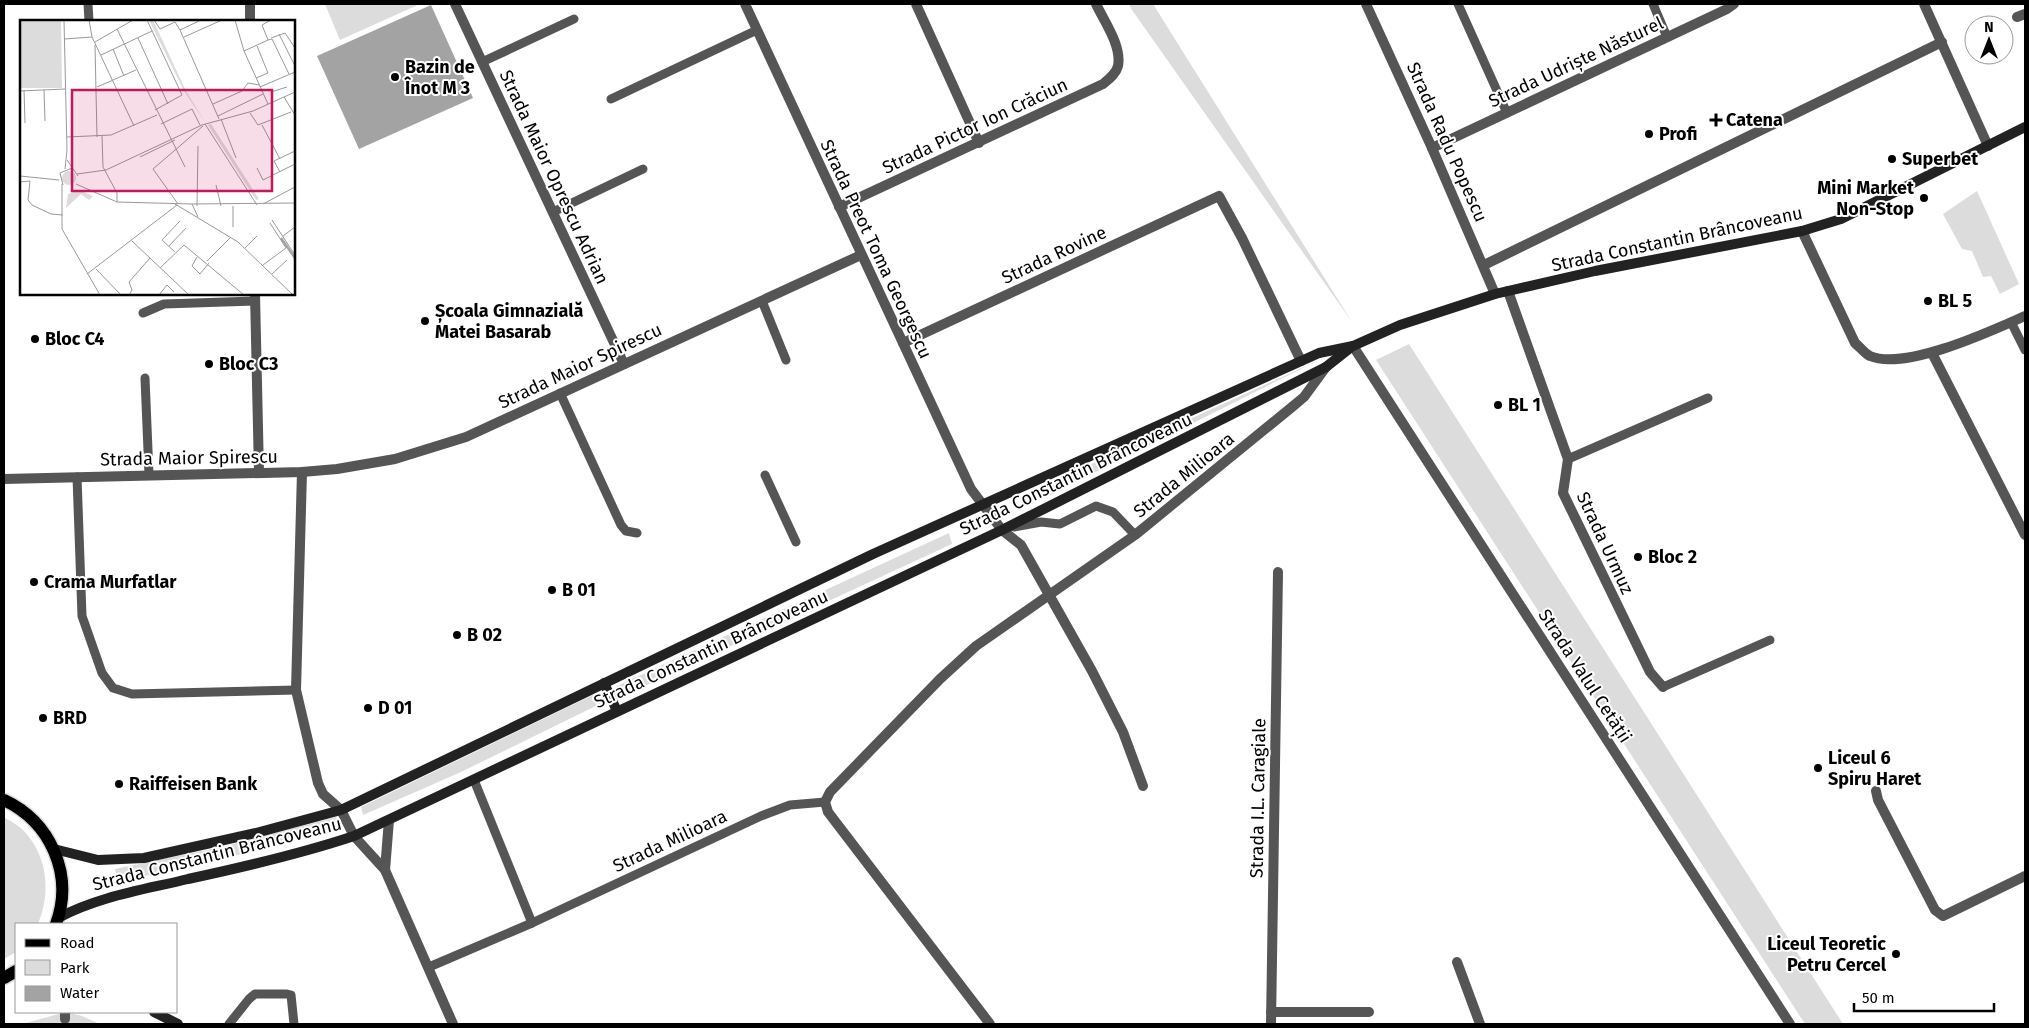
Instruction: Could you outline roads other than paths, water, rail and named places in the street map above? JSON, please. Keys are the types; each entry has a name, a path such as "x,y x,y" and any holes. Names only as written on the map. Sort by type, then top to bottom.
{"main road":[{"name":"Strada Constantin Brâncoveanu","path":"57,921 86,904 116,894 249,865 354,836 1004,529 1326,367 1353,346 1400,324 1495,294 1802,231 1852,214 2025,127"},
{"name":"Strada Constantin Brâncoveanu","path":"54,849 98,860 144,858 256,834 341,810 873,554 1319,353 1353,346"},
{"path":"604,684 617,711"},
{"path":"4,800 33,819 46,834 54,849 62,882 57,921"},
{"path":"4,978 15,972"},
{"path":"156,1013 178,1024"}],"street":[{"path":"250,4 250,20"},
{"name":"Strada Maior Oprescu Adrian","path":"455,4 624,364"},
{"name":"Strada Preot Toma Georgescu","path":"745,4 971,489 984,504"},
{"path":"916,4 979,143"},
{"name":"Strada Pictor Ion Crăciun","path":"839,207 1103,84 1112,76 1118,66 1117,53 1096,4"},
{"name":"Strada Radu Popescu","path":"1366,4 1432,148 1495,294"},
{"name":"Strada Udriște Năsturel","path":"1432,148 1734,4"},
{"path":"1924,4 1988,146"},
{"name":"Strada Constantin Brâncoveanu","path":"1484,265 1942,42"},
{"name":"Strada Rovine","path":"903,344 1219,196 1242,238 1301,361"},
{"path":"1802,231 1855,344 1870,356 1888,359 1907,359 1932,353 2025,316"},
{"name":"Strada Maior Spirescu","path":"4,479 302,472 364,465 436,448 466,437 861,255"},
{"name":"Strada Urmuz","path":"1508,291 1568,459 1564,493 1650,672 1663,687"},
{"path":"255,298 259,473"},
{"name":"Strada Valul Cetății","path":"1353,346 1790,1024"},
{"path":"1932,353 2025,535"},
{"name":"Strada Milioara","path":"825,802 830,792 976,646 1135,535 1304,397 1326,367"},
{"name":"Strada Maior Spirescu","path":"302,472 296,690 318,783 323,794 341,810"},
{"path":"984,504 1004,529 1021,545 1050,596 1092,671 1123,732 1143,786"},
{"name":"Strada I.L. Caragiale","path":"1271,1024 1278,572"},
{"path":"1876,791 1878,800 1935,910 1943,916 2025,876"},
{"path":"825,802 828,812 990,1024"},
{"path":"341,810 354,836 385,870 453,1024"},
{"path":"385,870 388,820"},
{"path":"1457,962 1480,1024"},
{"path":"1271,1012 1369,1012"}],"lane":[{"path":"88,4 89,20"},
{"path":"1458,4 1507,112"},
{"path":"1653,4 1667,37"},
{"path":"482,62 574,19"},
{"path":"611,99 757,30"},
{"path":"553,212 643,169"},
{"path":"143,313 164,304 255,298"},
{"path":"762,301 786,360"},
{"path":"2011,322 2025,350"},
{"path":"145,378 149,476"},
{"path":"560,393 621,525 626,531 637,534"},
{"path":"1568,459 1708,398"},
{"path":"765,475 796,542"},
{"name":"Strada Maior Spirescu","path":"77,477 82,616 102,673 113,688 132,694 296,690"},
{"path":"1004,529 1041,522 1060,524 1096,506 1113,512 1135,535"},
{"path":"1663,687 1770,640"},
{"path":"474,780 532,923"},
{"name":"Strada Milioara","path":"429,967 532,923 761,816 790,805 825,802"},
{"path":"229,1024 248,999 255,994 287,994 292,995 294,1024"}],"water":[{"name":"Bazin de Înot M 3","path":"431,5 473,98 359,149 317,56"}],"place":[{"name":"Bazin de Înot M 3","path":"395,77"},
{"name":"Catena","path":"1716,120"},
{"name":"Profi","path":"1649,134"},
{"name":"Superbet","path":"1892,159"},
{"name":"Mini Market Non-Stop","path":"1924,198"},
{"name":"BL 5","path":"1928,301"},
{"name":"Școala Gimnazială Matei Basarab","path":"425,321"},
{"name":"Bloc C4","path":"35,339"},
{"name":"Bloc C3","path":"209,364"},
{"name":"BL 1","path":"1498,405"},
{"name":"Bloc 2","path":"1638,557"},
{"name":"Crama Murfatlar","path":"34,582"},
{"name":"B 01","path":"552,590"},
{"name":"B 02","path":"457,635"},
{"name":"D 01","path":"368,708"},
{"name":"BRD","path":"43,718"},
{"name":"Liceul 6 Spiru Haret","path":"1818,768"},
{"name":"Raiffeisen Bank","path":"119,784"},
{"name":"Liceul Teoretic Petru Cercel","path":"1896,954"}]}
